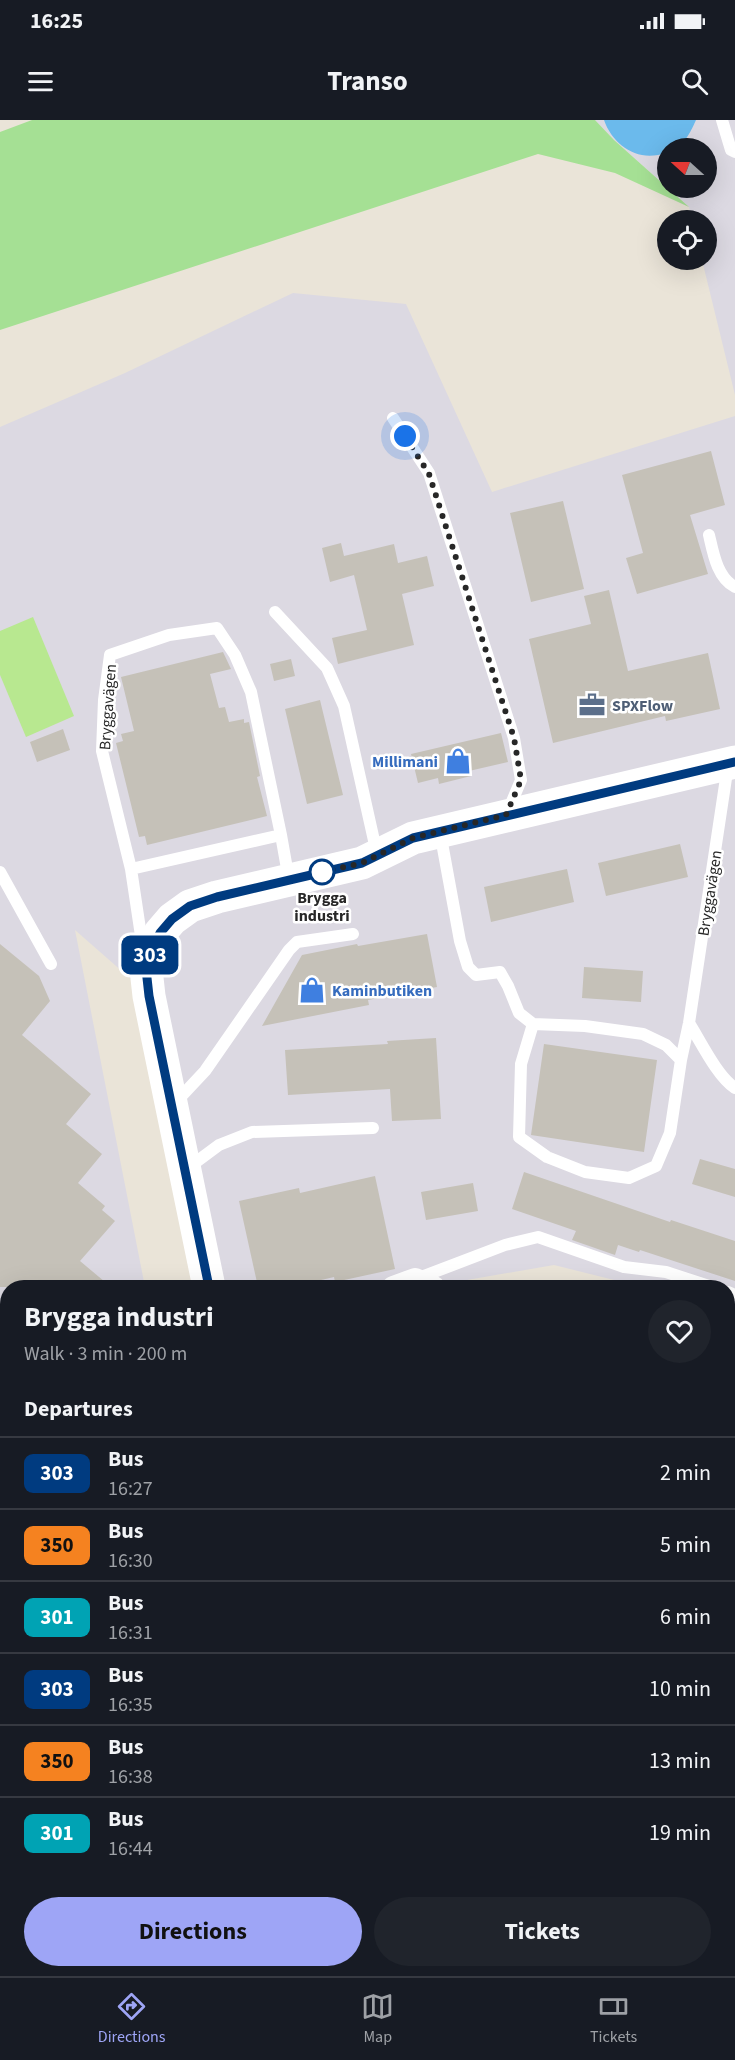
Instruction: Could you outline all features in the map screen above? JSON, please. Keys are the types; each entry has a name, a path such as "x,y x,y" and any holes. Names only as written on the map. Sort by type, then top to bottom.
{"main road":[{"name":"Bryggavägen","path":"208,1280 149,996 146,969 152,948 160,933 172,919 190,906 362,863 413,838 732,762"}],"lane":[{"path":"722,120 731,150 735,152"},
{"path":"393,418 429,474 514,738 521,780 506,815"},
{"path":"710,535 713,553 722,575 729,584 735,587"},
{"path":"275,612 327,668 344,706 378,855"},
{"name":"Bryggavägen","path":"146,969 131,869 102,751 104,700 110,655 169,636 217,628 235,655 251,692 289,880"},
{"name":"Bryggavägen","path":"533,1024 521,1064 519,1137 547,1157 585,1172 629,1178 656,1166 670,1133 732,762"},
{"path":"440,831 460,941 468,968 476,975 500,972 519,1013 533,1024 585,1026 643,1034 666,1045 681,1060"},
{"path":"131,869 280,835"},
{"path":"0,872 51,964"},
{"path":"172,1106 204,1071 288,950 297,942 353,934"},
{"path":"689,1023 711,1059 729,1084 735,1088"},
{"path":"185,1170 219,1145 252,1132 373,1128"},
{"path":"431,1280 505,1245 538,1237 624,1267 666,1272 691,1280"}],"shaded area":[{"path":"595,120 735,120 735,395 704,270 717,270 717,210 690,210 679,198 717,198 717,138 657,138 657,178"},
{"path":"293,293 406,304 492,492 735,416 735,1280 614,1280 554,1265 467,1280 222,1280 164,1008 75,930 144,1280 0,1280 0,427 125,373"}],"green space":[{"path":"32,120 595,120 657,178 657,192 615,173 538,154 0,330 0,132"},
{"path":"669,198 679,198 689,207"},
{"path":"33,617 74,716 26,737 0,675 0,631"}],"water":[{"path":"604,120 696,120 686,138 657,138 657,155 647,156 629,150 614,138"}],"building":[{"path":"711,451 725,505 690,515 708,574 637,594 626,558 643,553 622,475"},
{"path":"563,501 584,589 531,602 510,513"},
{"path":"341,543 344,556 394,544 398,563 427,556 434,586 402,594 414,645 338,664 332,638 367,630 354,575 330,582 322,548"},
{"path":"609,590 628,671 708,653 720,709 666,721 665,716 553,743 529,639 591,624 584,596"},
{"path":"223,652 231,669 210,674 219,708 225,707 229,722 244,719 244,723 249,722 260,776 257,777 267,816 147,845 145,836 139,837 116,743 123,741 121,734 134,731 121,677"},
{"path":"291,659 295,676 274,681 270,664"},
{"path":"320,700 343,795 307,804 285,709"},
{"path":"63,729 70,750 37,762 30,742"},
{"path":"501,733 508,762 469,771 471,776 439,784 438,778 418,783 411,754"},
{"path":"680,844 688,877 606,896 598,863"},
{"path":"567,869 574,902 491,922 484,887"},
{"path":"427,934 437,987 368,1000 369,1005 262,1026 302,955"},
{"path":"0,944 39,976 50,1001 22,1035 91,1094 66,1124 102,1154 78,1183 105,1206 102,1210 115,1221 80,1261 103,1280 0,1280"},
{"path":"584,967 643,971 641,1002 582,998"},
{"path":"436,1038 441,1119 392,1121 390,1089 288,1095 285,1050 388,1044 387,1041"},
{"path":"544,1044 657,1060 644,1152 531,1135"},
{"path":"700,1159 735,1169 735,1197 692,1184"},
{"path":"524,1172 670,1222 671,1220 735,1241 735,1280 618,1245 615,1255 572,1240 576,1231 512,1209"},
{"path":"375,1176 395,1269 344,1280 335,1280 334,1277 321,1280 256,1280 239,1201 299,1188 300,1193"},
{"path":"473,1183 478,1211 426,1220 421,1192"}],"bus line":[{"name":"303","path":"208,1280 149,996 146,969 152,948 160,933 172,919 190,906 217,897 362,863 413,838 735,762"}],"place":[{"name":"SPXFlow","path":"592,705"},
{"name":"Millimani","path":"458,761"},
{"name":"Brygga industri","path":"322,872"},
{"name":"Kaminbutiken","path":"312,990"}],"route":[{"path":"322,872 362,863 413,838 506,815 521,780 514,738 429,474 405,436"}]}
